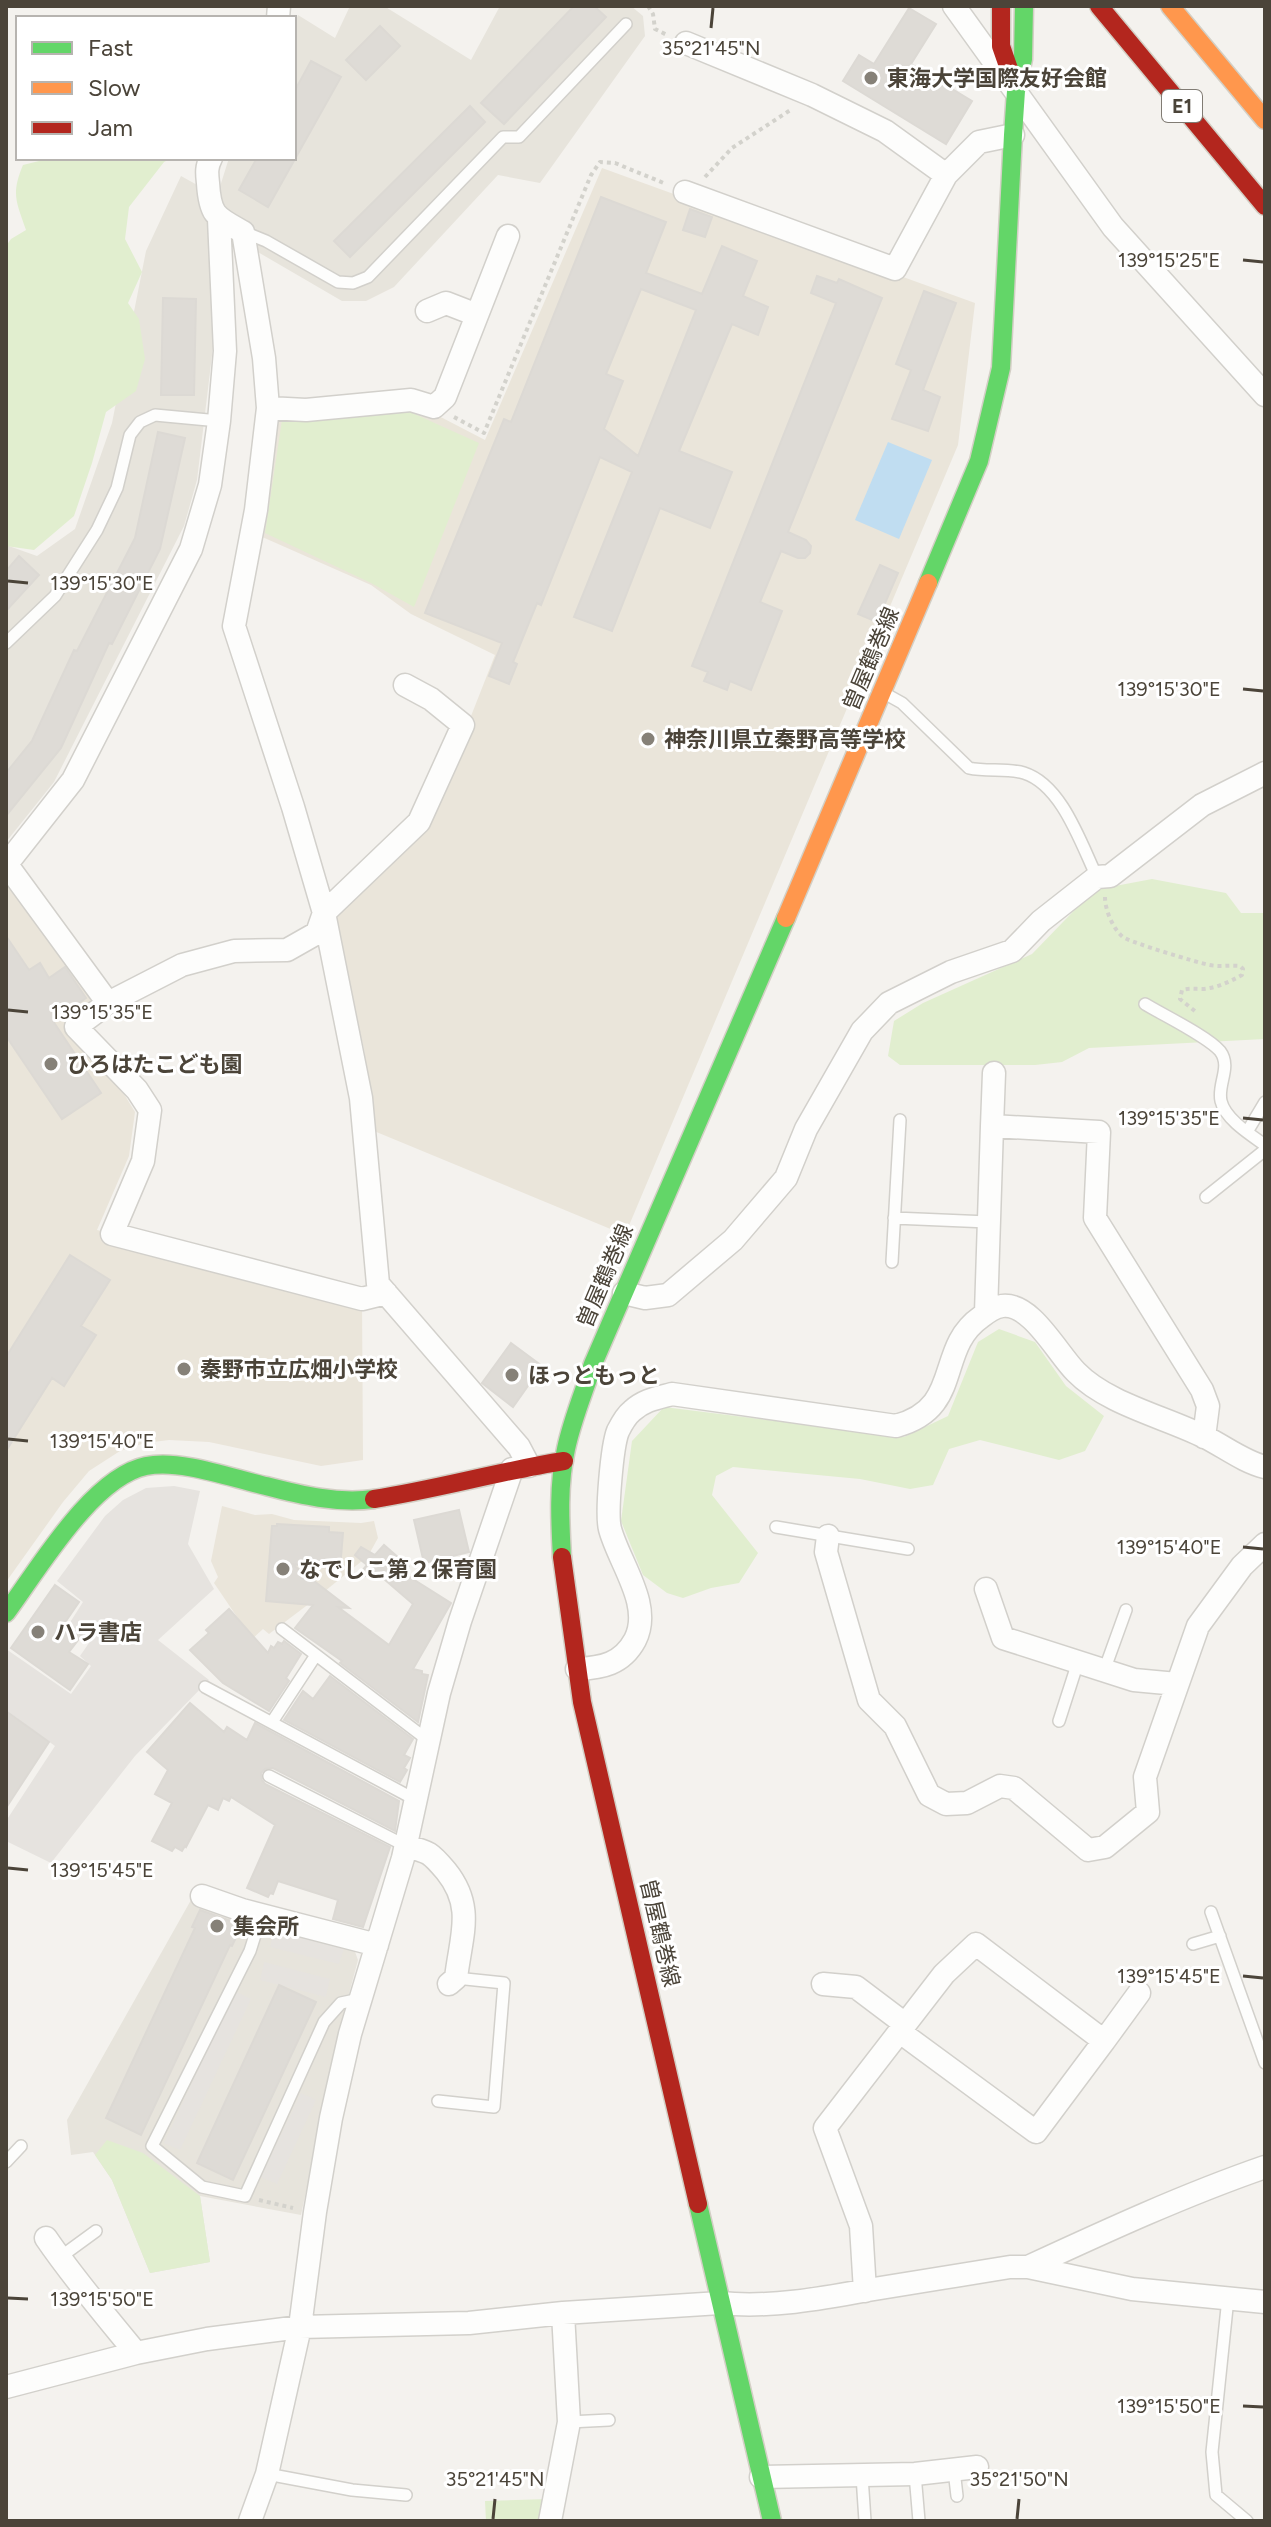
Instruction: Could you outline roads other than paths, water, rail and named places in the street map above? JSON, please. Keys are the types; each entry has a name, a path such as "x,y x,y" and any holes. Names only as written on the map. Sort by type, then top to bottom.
{"main road":[{"name":"曽屋鶴巻線","path":"772,2521 582,1702 563,1567 560,1511 564,1461 593,1364 883,693 979,461 1001,368 1013,135 1016,91 1023,59 1024,6"},
{"name":"E1","path":"1099,6 1265,206"},
{"name":"E1","path":"1170,6 1265,120"},
{"name":"曽屋鶴巻線","path":"1001,10 1001,46 1016,91"},
{"path":"6,1613 80,1512 104,1487 146,1466 191,1468 302,1495 353,1502 425,1491 564,1461"}],"street":[{"path":"954,6 1113,227 1265,395"},
{"path":"686,43 812,95 885,131 946,175"},
{"path":"685,192 895,269 946,175 979,142 1013,135"},
{"path":"210,160 207,166 209,204 219,219 243,232 264,358 268,408 256,510 234,626 324,913 361,1098 378,1284 519,1447 521,1468 460,1621 439,1693 406,1846 360,1999 331,2118 300,2327 267,2474 250,2521"},
{"path":"108,1003 6,865 73,780 191,549 210,485 225,351 219,219"},
{"path":"268,408 306,410 411,400 434,407 445,397 508,236"},
{"path":"427,311 446,303 477,315"},
{"path":"386,1293 362,1299 112,1234 143,1161 150,1110 137,1090 76,1027 108,1003 182,965 234,951 287,950 317,933 324,913 419,822 463,725 431,699 405,685"},
{"path":"624,1293 645,1298 668,1295 733,1240 786,1178 806,1129 862,1031 889,1003 951,972 1012,951 1041,921 1202,805 1265,773"},
{"path":"986,1313 994,1073"},
{"path":"992,1126 1099,1132 1095,1218 1202,1390 1208,1406 1204,1437"},
{"path":"577,1669 603,1667 629,1651 639,1632 641,1615 636,1595 609,1527 607,1507 618,1431 631,1412 649,1399 672,1394 896,1426 916,1420 930,1409 942,1392 959,1341 974,1321 1002,1306 1017,1307 1032,1316 1060,1356 1079,1376 1109,1395 1265,1467"},
{"path":"828,1536 826,1552 869,1700 895,1726 929,1795 946,1804 967,1803 1000,1786 1014,1788 1088,1850 1105,1847 1148,1812 1145,1777 1198,1626 1242,1566 1265,1544"},
{"path":"986,1589 1003,1638 1134,1680 1177,1684"},
{"path":"406,1846 431,1853 458,1886 465,1907 452,1981"},
{"path":"202,1896 261,1916 377,1945"},
{"path":"865,2291 861,2226 825,2128 944,1974 976,1944 1104,2041"},
{"path":"823,1984 856,1987 903,2028 1036,2132 1139,1993"},
{"path":"1028,2267 1223,2181 1265,2167"},
{"path":"46,2238 80,2286 136,2353"},
{"path":"6,2387 136,2353 207,2339 300,2327 469,2323 563,2313 815,2300 1010,2267 1028,2267 1132,2289 1265,2302"},
{"path":"550,2521 569,2422 563,2313"},
{"path":"761,2477 915,2474 977,2467"}],"lane":[{"path":"243,232 266,241 338,282 353,283 368,277 503,137 519,137 626,24"},
{"path":"6,643 55,596 97,530 117,488 130,435 140,422 155,415 219,421"},
{"path":"883,693 902,703 969,768 1023,773 1043,783 1060,802 1103,876"},
{"path":"1145,1004 1220,1052 1225,1063 1221,1101 1236,1124 1265,1147 1206,1197"},
{"path":"1247,1132 1265,1102"},
{"path":"892,1262 900,1120"},
{"path":"894,1218 988,1222"},
{"path":"776,1527 908,1549"},
{"path":"1104,1671 1126,1610"},
{"path":"282,1629 429,1741"},
{"path":"272,1722 316,1655"},
{"path":"1059,1721 1078,1662"},
{"path":"205,1687 416,1801"},
{"path":"269,1776 406,1846"},
{"path":"1211,1912 1265,2063"},
{"path":"261,1916 250,1951 152,2146 202,2187 245,2196 324,2022 341,2003 360,1999"},
{"path":"1193,1944 1220,1936"},
{"path":"438,2101 494,2107 504,1983 452,1981"},
{"path":"6,2162 21,2146"},
{"path":"59,2258 96,2231"},
{"path":"1228,2298 1212,2452 1216,2495 1247,2521"},
{"path":"569,2422 609,2420"},
{"path":"954,2470 957,2496"},
{"path":"267,2474 352,2490 406,2495"},
{"path":"915,2474 919,2521"},
{"path":"862,2476 865,2521"}],"water":[{"path":"888,442 932,460 899,539 855,520"}],"place":[{"name":"東海大学国際友好会館","path":"871,78"},
{"name":"神奈川県立秦野高等学校","path":"648,739"},
{"name":"ひろはたこども園","path":"51,1064"},
{"name":"秦野市立広畑小学校","path":"184,1369"},
{"name":"ほっともっと","path":"512,1375"},
{"name":"なでしこ第２保育園","path":"283,1569"},
{"name":"ハラ書店","path":"38,1632"},
{"name":"集会所","path":"217,1926"}]}
